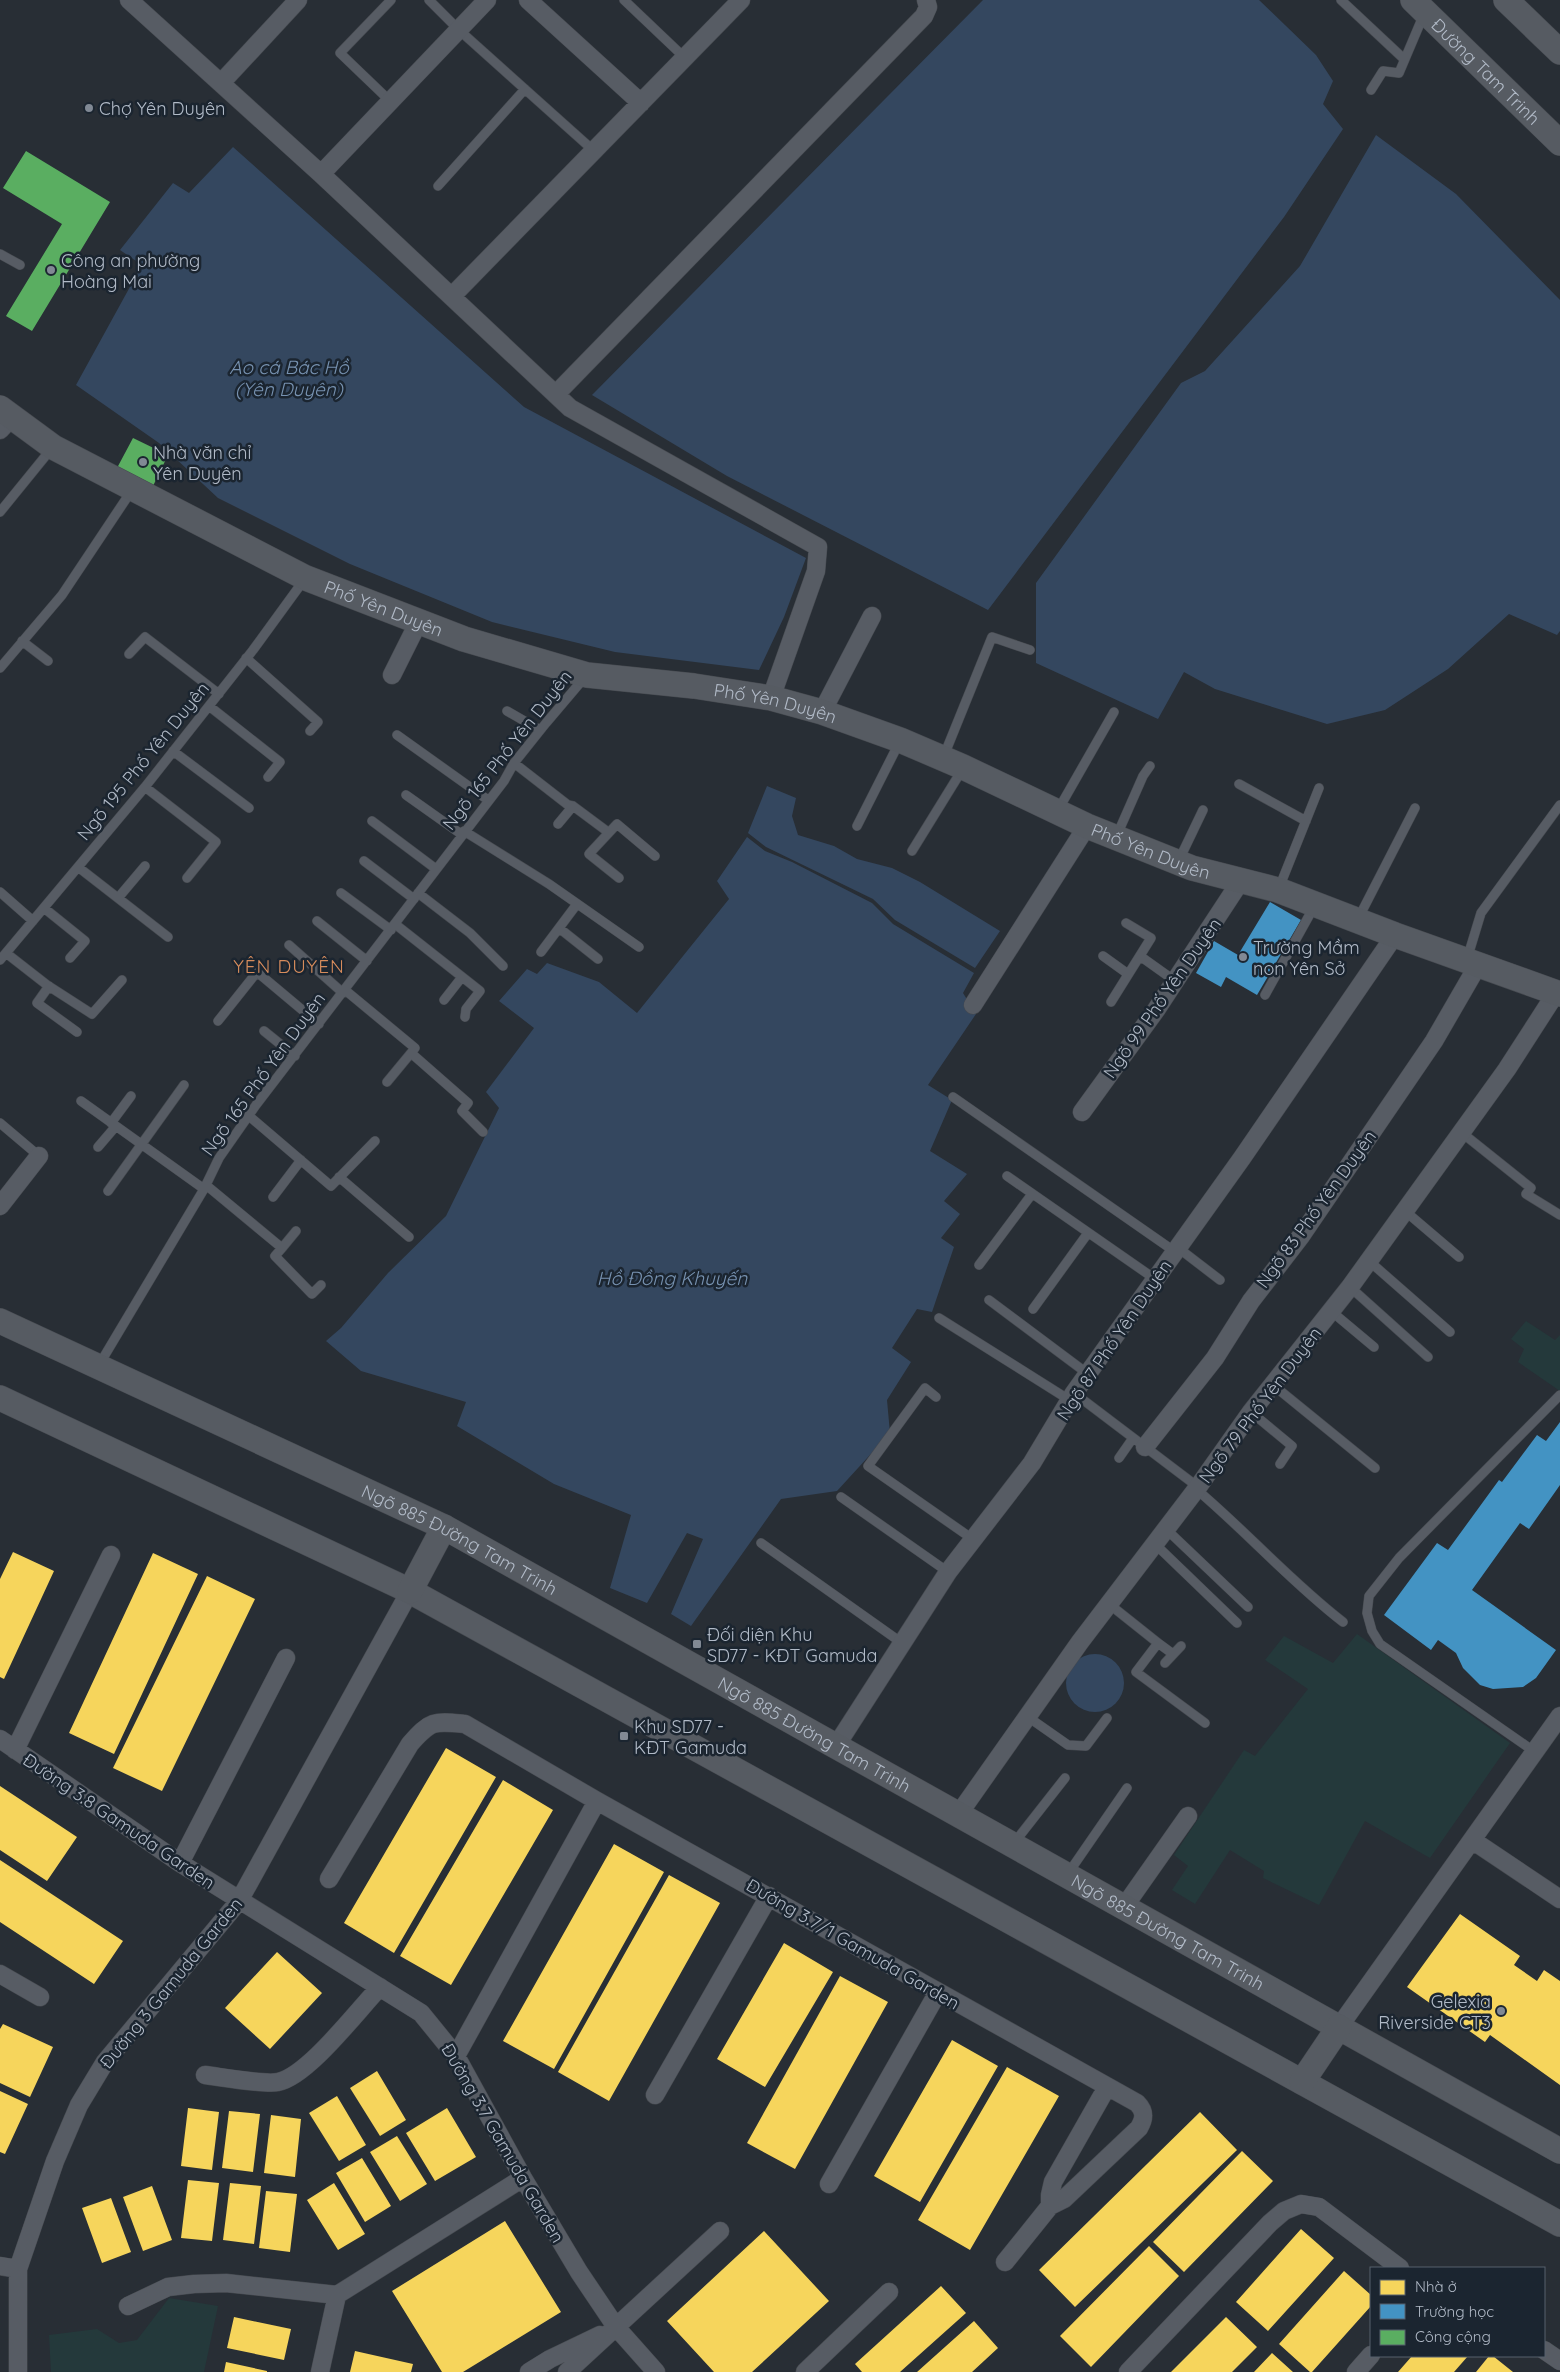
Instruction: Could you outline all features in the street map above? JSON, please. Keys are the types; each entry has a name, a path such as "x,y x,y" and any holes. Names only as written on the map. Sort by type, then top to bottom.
{"street":[{"path":"129,0 322,174 570,408 818,546 816,571 770,698"},
{"path":"220,83 298,0"},
{"path":"322,174 487,0"},
{"path":"528,0 641,102"},
{"path":"452,296 741,0"},
{"path":"556,394 924,16 928,6 926,0"},
{"path":"1506,0 1560,52"},
{"name":"Đường Tam Trinh","path":"1419,6 1560,143"},
{"name":"Phố Yên Duyên","path":"4,418 53,447 179,514 306,578 464,639 587,675 694,686 770,698 822,712 900,740 1087,826 1178,862 1240,882 1278,890 1395,935 1558,993"},
{"path":"822,712 872,616"},
{"path":"392,674 419,621"},
{"path":"973,1005 1087,826"},
{"name":"Ngõ 99 Phố Yên Duyên","path":"1082,1112 1175,981 1240,882"},
{"name":"Ngõ 87 Phố Yên Duyên","path":"836,1746 948,1572 1032,1463 1088,1374 1242,1158 1395,935"},
{"name":"Ngõ 83 Phố Yên Duyên","path":"1139,1442 1215,1358 1250,1300 1301,1236 1434,1041 1472,963"},
{"name":"Ngõ 79 Phố Yên Duyên","path":"958,1814 1109,1604 1252,1412 1350,1288 1507,1068 1558,993"},
{"path":"0,1206 40,1156"},
{"name":"Ngõ 885 Đường Tam Trinh","path":"0,1321 444,1527 1560,2151"},
{"path":"0,1398 410,1591 1302,2082 1559,2221"},
{"path":"410,1591 444,1527"},
{"path":"15,1750 111,1555"},
{"name":"Đường 3 Gamuda Garden","path":"18,2372 18,2268 55,2161 79,2105 105,2062 239,1901 410,1591"},
{"path":"180,1863 286,1658"},
{"path":"1302,2082 1560,1716"},
{"name":"Đường 3.7/1 Gamuda Garden","path":"328,1879 410,1744 427,1725 446,1722 465,1724 597,1801 1137,2103 1143,2111 1144,2121 1139,2128 1064,2199 1050,2206"},
{"name":"Đường 3.8 Gamuda Garden","path":"0,1739 180,1863 239,1901"},
{"path":"456,2056 597,1801"},
{"path":"1124,1907 1188,1816"},
{"path":"1472,1840 1560,1899"},
{"path":"656,2095 769,1896"},
{"name":"Đường 3.7 Gamuda Garden","path":"239,1901 421,2013 456,2056 579,2272 616,2327 656,2372"},
{"path":"2,1979 40,1997"},
{"path":"205,2075 276,2083 294,2076 312,2060 380,1987"},
{"path":"829,2184 938,1992"},
{"path":"1005,2262 1050,2206 1050,2195 1054,2182 1108,2087"},
{"path":"128,2306 168,2287 194,2284 226,2283 337,2295 524,2178"},
{"path":"1128,2372 1284,2211 1301,2204 1319,2207 1399,2267"},
{"path":"568,2372 720,2231"},
{"path":"0,2266 18,2268"},
{"path":"805,2372 889,2292"},
{"path":"320,2372 337,2295"},
{"path":"529,2372 550,2359 616,2327"},
{"path":"1545,2351 1560,2361"},
{"path":"1356,2372 1370,2356"}],"lane":[{"path":"390,101 340,53 391,0"},
{"path":"429,0 459,30 594,151"},
{"path":"624,0 685,58"},
{"path":"1341,0 1404,59"},
{"path":"1371,90 1383,71 1399,73 1419,6"},
{"path":"438,186 525,89"},
{"path":"0,254 20,265"},
{"path":"0,512 53,447"},
{"path":"0,668 62,595 133,488"},
{"name":"Ngõ 195 Phố Yên Duyên","path":"3,957 219,694 306,578"},
{"path":"129,654 145,636 219,694"},
{"path":"912,851 953,763 992,637 1030,650"},
{"path":"22,641 48,661"},
{"path":"246,658 318,722 310,731"},
{"name":"Ngõ 165 Phố Yên Duyên","path":"99,1366 205,1187 219,1158 514,763 587,675"},
{"path":"209,706 280,762 268,777"},
{"path":"507,711 540,730"},
{"path":"1056,812 1114,712"},
{"path":"398,735 488,800"},
{"path":"857,826 900,740"},
{"path":"174,750 249,808"},
{"path":"514,763 568,805 573,806 608,832"},
{"path":"1116,838 1143,776 1150,766"},
{"path":"1239,784 1306,821"},
{"path":"144,787 216,842 187,878"},
{"path":"1278,890 1319,788"},
{"path":"406,795 578,904 639,947"},
{"path":"1472,963 1481,913 1560,804"},
{"path":"558,824 573,806"},
{"path":"1357,920 1415,808"},
{"path":"1178,862 1203,810"},
{"path":"372,821 436,869"},
{"path":"619,878 589,854 617,824 656,856"},
{"path":"364,861 470,933 503,966"},
{"path":"118,898 145,866"},
{"path":"78,868 168,937"},
{"path":"341,893 393,927 480,991 466,1009 465,1017"},
{"path":"1,896 33,921"},
{"path":"541,952 578,904"},
{"path":"1264,995 1315,904"},
{"path":"44,908 85,941 70,958"},
{"path":"317,921 367,962"},
{"path":"1111,1002 1151,938 1126,923"},
{"path":"559,928 598,959"},
{"path":"289,945 415,1048 387,1082"},
{"path":"1102,956 1128,974"},
{"path":"1140,956 1175,981"},
{"path":"3,957 92,1014 122,980"},
{"path":"218,1021 257,972 319,1024"},
{"path":"444,1000 462,977"},
{"path":"50,986 37,1003 77,1032"},
{"path":"264,1031 295,1056"},
{"path":"411,1053 468,1103 462,1111 483,1132"},
{"path":"108,1191 184,1085"},
{"path":"98,1147 131,1096"},
{"path":"954,1097 1220,1280"},
{"path":"81,1101 205,1187 282,1248"},
{"path":"249,1116 331,1186 375,1141"},
{"path":"0,1123 40,1156"},
{"path":"1461,1132 1531,1188 1526,1194 1560,1215"},
{"path":"273,1197 301,1160"},
{"path":"1007,1176 1155,1279"},
{"path":"339,1177 409,1237"},
{"path":"979,1265 1032,1194"},
{"path":"1405,1211 1459,1257"},
{"path":"296,1231 275,1256 312,1294 321,1285"},
{"path":"1033,1309 1088,1233"},
{"path":"1369,1261 1450,1332"},
{"path":"1350,1288 1428,1357"},
{"path":"990,1300 1088,1374"},
{"path":"1331,1311 1374,1347"},
{"path":"939,1318 1073,1397 1139,1442 1230,1517 1322,1606 1343,1622"},
{"path":"1273,1385 1375,1468"},
{"path":"936,1396 925,1388 868,1466 974,1540"},
{"path":"1534,1752 1380,1644 1372,1631 1367,1613 1369,1596 1399,1558 1560,1395"},
{"path":"1252,1412 1292,1446 1280,1464"},
{"path":"1119,1458 1139,1442"},
{"path":"841,1497 948,1572"},
{"path":"1166,1529 1248,1607"},
{"path":"761,1543 902,1643"},
{"path":"1155,1544 1237,1623"},
{"path":"1109,1604 1173,1654"},
{"path":"1158,1643 1136,1672 1205,1723"},
{"path":"1165,1663 1181,1646"},
{"path":"1028,1717 1068,1745 1086,1746 1107,1718"},
{"path":"1012,1845 1065,1778"},
{"path":"1067,1875 1127,1788"}],"green space":[{"path":"1526,1321 1555,1340 1560,1335 1560,1391 1518,1362 1524,1349 1511,1339"},
{"path":"1357,1634 1510,1743 1430,1858 1365,1821 1319,1905 1263,1878 1264,1871 1230,1850 1195,1904 1172,1890 1188,1866 1174,1855 1244,1750 1255,1756 1308,1689 1265,1660 1284,1636 1333,1663"},
{"path":"169,2298 218,2306 204,2372 51,2372 49,2335 97,2329 119,2343 137,2340"}],"water":[{"path":"983,0 1259,0 1316,55 1333,81 1323,104 1343,129 1284,217 988,610 727,476 592,395"},
{"path":"1376,135 1456,194 1560,300 1560,631 1557,635 1509,614 1448,669 1385,710 1327,724 1215,689 1184,672 1158,719 1036,663 1036,583 1181,383 1205,371 1300,266"},
{"name":"Ao cá Bác Hồ (Yên Duyên)","path":"233,147 524,407 806,558 784,617 759,670 615,652 492,622 350,564 218,498 159,443 76,385 142,265 120,250 173,183 189,193"},
{"path":"767,786 796,798 792,816 798,835 834,846 857,859 892,868 920,882 1000,931 975,968 895,920 873,899 766,847 748,833"},
{"name":"Hồ Đồng Khuyến","path":"747,837 765,851 792,862 872,903 893,924 974,973 963,993 976,1014 928,1085 952,1100 930,1151 967,1174 944,1201 960,1214 941,1238 954,1247 932,1312 917,1309 892,1348 911,1362 887,1400 890,1433 837,1491 781,1499 691,1626 671,1614 703,1539 687,1533 647,1603 610,1588 631,1515 554,1484 457,1426 466,1402 361,1371 326,1341 341,1328 388,1273 446,1216 499,1108 486,1092 534,1028 499,1001 527,969 537,974 547,963 599,982 637,1013 729,899 717,881"},
{"path":"1089,1654 1101,1654 1116,1662 1124,1677 1124,1689 1116,1704 1101,1712 1089,1712 1074,1704 1066,1689 1066,1677 1074,1662"}],"building: Nhà ở":[{"path":"13,1552 54,1571 4,1679 0,1677 0,1579"},
{"path":"153,1553 198,1574 114,1754 69,1733"},
{"path":"207,1576 255,1599 162,1791 113,1768"},
{"path":"446,1748 496,1777 394,1953 344,1923"},
{"path":"503,1780 553,1810 451,1985 400,1956"},
{"path":"0,1786 77,1837 47,1881 0,1850"},
{"path":"614,1844 664,1872 554,2069 503,2041"},
{"path":"0,1860 123,1941 94,1984 0,1922"},
{"path":"669,1875 720,1903 609,2101 558,2072"},
{"name":"Gelexia Riverside CT3","path":"1460,1914 1520,1956 1514,1965 1537,1981 1544,1970 1560,1981 1560,2085 1490,2035 1485,2042 1407,1987"},
{"path":"784,1943 833,1972 765,2087 717,2059"},
{"path":"277,1952 322,1993 270,2049 225,2008"},
{"path":"840,1976 888,2002 795,2169 747,2143"},
{"path":"3,2024 53,2047 30,2097 0,2083 0,2029"},
{"path":"952,2040 998,2066 920,2202 874,2176"},
{"path":"1007,2067 1059,2096 970,2250 918,2220"},
{"path":"377,2071 406,2120 380,2136 350,2088"},
{"path":"0,2091 28,2104 5,2154 0,2152"},
{"path":"337,2096 366,2145 339,2161 309,2113"},
{"path":"188,2108 219,2112 212,2170 181,2166"},
{"path":"447,2108 476,2157 435,2181 406,2133"},
{"path":"229,2111 260,2114 253,2172 222,2168"},
{"path":"1200,2112 1237,2150 1075,2307 1039,2270"},
{"path":"271,2115 301,2119 295,2177 264,2173"},
{"path":"397,2136 427,2184 400,2201 370,2152"},
{"path":"1242,2151 1273,2181 1184,2272 1153,2242"},
{"path":"362,2158 391,2206 365,2222 336,2173"},
{"path":"188,2180 219,2183 212,2241 181,2238"},
{"path":"230,2183 261,2186 254,2244 223,2240"},
{"path":"334,2183 365,2234 338,2250 307,2200"},
{"path":"152,2186 172,2240 143,2251 123,2197"},
{"path":"266,2191 297,2194 290,2252 259,2248"},
{"path":"111,2198 131,2252 102,2263 82,2208"},
{"path":"505,2221 561,2312 463,2372 442,2372 392,2291"},
{"path":"1301,2229 1334,2258 1268,2331 1236,2302"},
{"path":"764,2231 829,2301 752,2372 714,2372 667,2321"},
{"path":"1149,2246 1179,2276 1091,2367 1060,2336"},
{"path":"1344,2271 1370,2294 1370,2307 1312,2372 1279,2344"},
{"path":"941,2286 966,2313 900,2372 862,2372 855,2364"},
{"path":"234,2317 291,2329 284,2360 227,2348"},
{"path":"1226,2317 1257,2347 1232,2372 1171,2372"},
{"path":"974,2321 998,2348 972,2372 917,2372"},
{"path":"355,2351 413,2364 411,2372 350,2372"},
{"path":"1272,2353 1293,2372 1254,2372"},
{"path":"1411,2357 1467,2357 1454,2372 1398,2372"},
{"path":"1488,2357 1494,2357 1513,2372 1476,2372"},
{"path":"226,2362 267,2371 267,2372 224,2372"}],"building: Trường học":[{"name":"Trường Mầm non Yên Sở","path":"1270,902 1301,920 1257,995 1226,977 1221,987 1196,973 1214,941 1238,955"},
{"path":"1560,1422 1560,1485 1529,1529 1520,1523 1472,1590 1556,1650 1536,1678 1523,1687 1493,1689 1480,1685 1463,1668 1456,1653 1438,1640 1431,1650 1384,1615 1437,1543 1448,1550 1499,1480 1502,1482 1537,1435 1546,1441"}],"building: Công cộng":[{"name":"Công an phường Hoàng Mai","path":"26,151 110,202 32,331 6,316 62,224 3,188"},
{"name":"Nhà văn chỉ Yên Duyên","path":"133,438 168,455 153,486 117,468"}],"place":[{"name":"Chợ Yên Duyên","path":"89,108"},
{"name":"Công an phường Hoàng Mai","path":"51,270"},
{"name":"Nhà văn chỉ Yên Duyên","path":"143,462"},
{"name":"Trường Mầm non Yên Sở","path":"1243,957"},
{"name":"Đối diện Khu SD77 - KĐT Gamuda","path":"697,1644"},
{"name":"Khu SD77 - KĐT Gamuda","path":"624,1736"},
{"name":"Gelexia Riverside CT3","path":"1501,2011"}],"district":[{"name":"YÊN DUYÊN","path":"289,966"}]}
